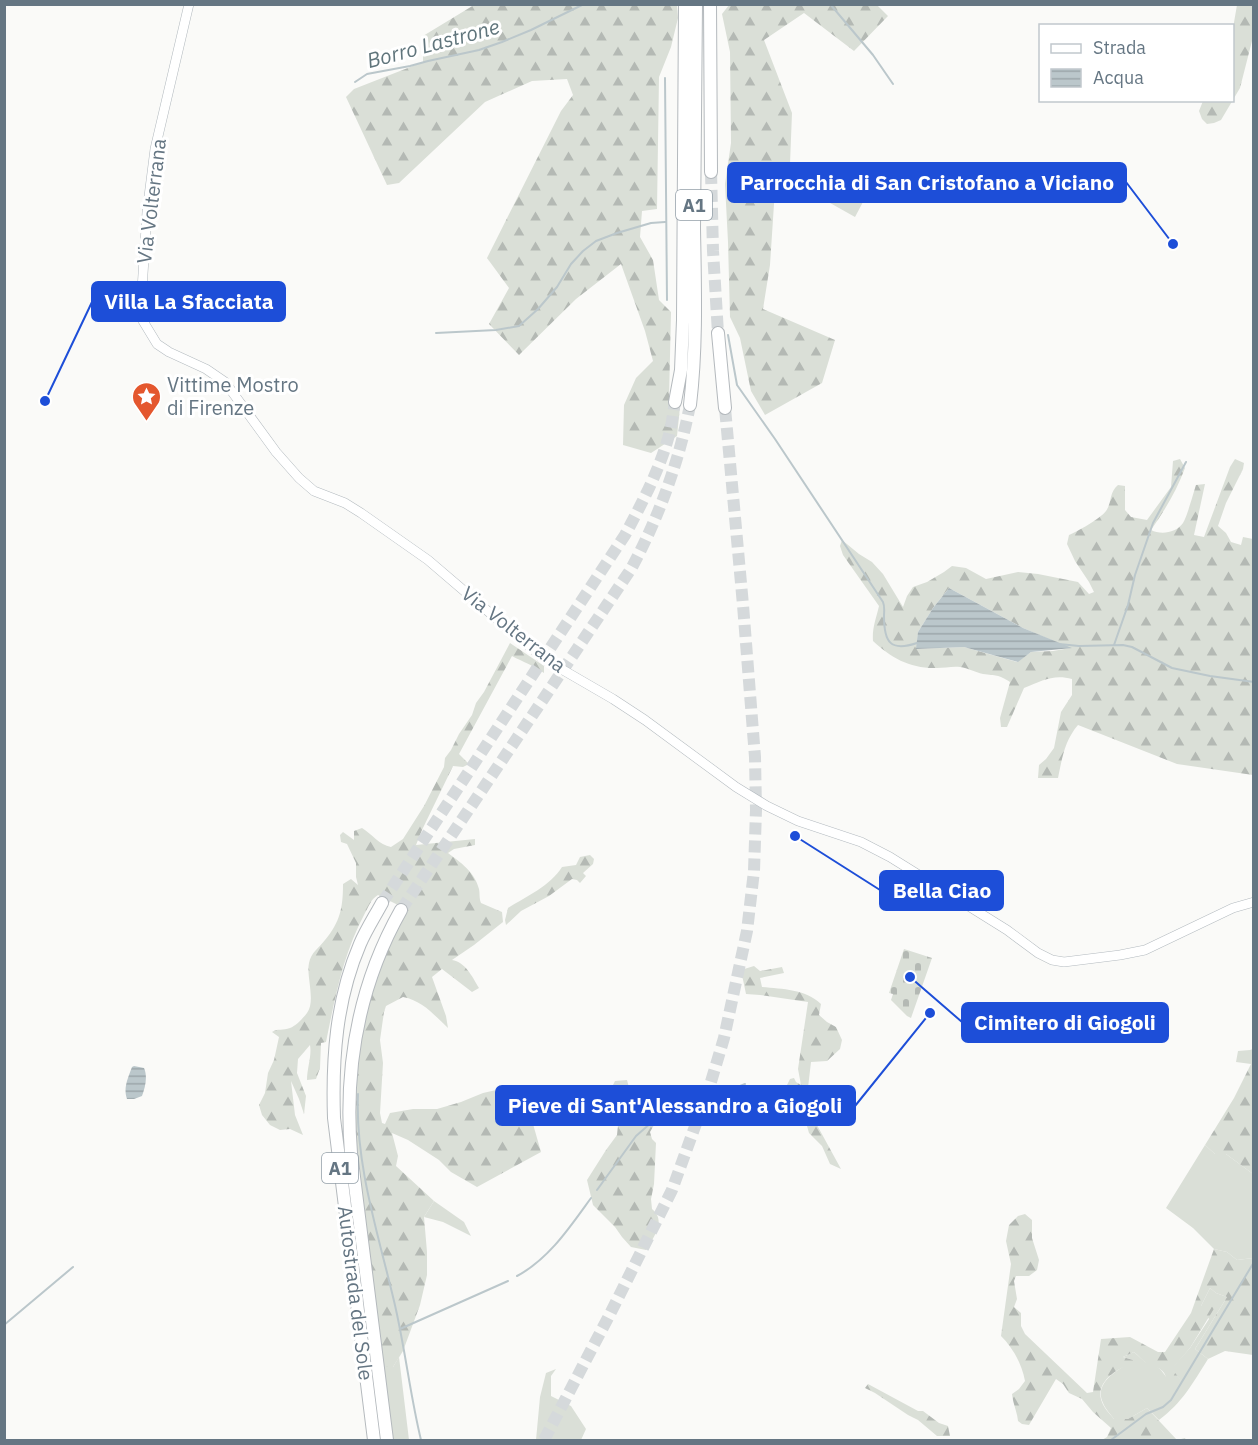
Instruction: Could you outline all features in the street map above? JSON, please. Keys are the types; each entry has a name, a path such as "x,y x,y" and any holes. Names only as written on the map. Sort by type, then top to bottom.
{"highway":[{"name":"A1","path":"675,402 681,370 683,320 685,4"},
{"name":"A1","path":"690,405 696,317 694,228 696,4"},
{"name":"A1","path":"710,4 711,172"},
{"path":"718,333 725,408"},
{"name":"Autostrada del Sole","path":"374,1440 334,1118 333,1082 336,1034 346,985 360,943 382,903"},
{"name":"Autostrada del Sole","path":"387,1440 351,1153 349,1091 362,1003 388,933 401,910"}],"main road":[{"name":"Via Volterrana","path":"189,4 155,149 147,212 141,305 143,321 157,344 217,374 276,452 314,491 345,503 361,513 428,560 531,648 645,720 736,787 798,821 861,842 890,857 1007,930 1038,954 1064,963 1145,950 1233,908 1254,903"}],"green space":[{"path":"474,5 677,5 678,18 671,47 659,77 657,209 642,211 640,237 653,260 659,300 671,312 669,400 680,407 677,436 651,453 623,445 624,405 636,378 653,361 645,331 621,264 576,299 519,355 489,324 509,288 487,258 561,111 573,95 567,79 532,81 485,102 399,183 387,185 346,97 354,89 423,62 423,36"},
{"path":"729,5 877,5 888,16 854,51 804,13 764,40 792,113 790,164 775,189 770,265 763,309 835,340 822,383 765,415 751,391 740,338 730,317 725,184 731,143 730,52 722,14"},
{"path":"1237,5 1253,5 1253,37 1240,88 1234,98 1234,24"},
{"path":"1203,102 1232,102 1221,120 1214,123 1207,124 1199,111"},
{"path":"832,184 863,202 855,217 823,199"},
{"path":"1180,459 1185,468 1170,500 1151,530 1168,532 1180,526 1186,516 1196,485 1205,484 1194,535 1204,537 1230,467 1235,459 1244,463 1218,526 1231,542 1241,545 1243,537 1253,539 1253,775 1177,764 1078,725 1067,743 1058,778 1038,778 1039,765 1054,748 1061,712 1072,695 1072,679 1053,678 1024,688 1007,727 1001,727 1000,718 1010,682 1000,676 963,668 919,667 894,657 873,641 879,606 843,555 840,546 842,540 872,562 883,574 903,607 913,587 927,582 952,566 966,568 986,579 1018,572 1078,582 1089,594 1094,592 1067,544 1069,535 1103,514 1118,485 1125,486 1125,510 1131,517 1147,520 1171,487 1173,461","holes":["949,588 1023,628 1070,648 1031,652 1017,662 964,647 917,649 918,632"]},
{"path":"510,643 544,666 544,673 512,656 459,754 469,764 463,767 453,766 416,845 475,839 475,845 454,849 448,853 471,873 479,889 481,903 502,912 503,922 452,960 457,961 471,974 479,988 472,992 442,969 432,977 448,1028 427,1009 410,999 403,997 386,1006 380,1040 383,1063 380,1113 382,1123 385,1124 390,1113 413,1109 437,1109 505,1088 533,1124 541,1152 477,1187 451,1172 439,1160 408,1140 392,1133 398,1156 396,1166 434,1201 424,1217 427,1275 420,1305 403,1351 393,1367 381,1367 354,1148 355,1071 365,1015 376,978 406,909 378,895 370,903 357,929 341,976 326,1042 321,1043 320,1068 316,1079 307,1080 310,1045 298,1059 297,1073 306,1096 304,1114 291,1081 295,1115 303,1135 290,1129 280,1130 270,1125 262,1115 259,1105 265,1093 268,1073 274,1060 279,1037 272,1032 292,1027 310,1008 308,968 310,959 337,921 341,908 343,884 351,879 358,885 356,863 347,844 341,842 340,835 343,832 354,840 354,831 362,828 379,842 391,847 403,839 424,806 444,767 445,758 472,715 476,703"},
{"path":"590,855 594,859 593,864 583,873 586,876 580,883 572,879 549,896 521,911 506,925 508,908 545,885 562,867 576,865 580,857"},
{"path":"904,949 932,958 911,1018 891,1000 893,994 889,993"},
{"path":"754,966 760,971 782,967 784,973 760,978 762,987 793,991 815,999 821,1004 819,1015 836,1027 842,1040 840,1049 827,1061 811,1062 806,1105 841,1169 830,1164 822,1146 809,1133 799,1098 787,1085 790,1079 794,1078 801,1085 798,1069 808,1002 746,994 741,970"},
{"path":"1253,1049 1253,1174 1226,1154 1215,1154 1205,1145 1234,1098 1251,1064 1236,1062 1238,1051"},
{"path":"627,1080 632,1099 657,1120 650,1132 656,1143 651,1199 652,1209 659,1224 646,1250 631,1247 593,1205 587,1180 617,1135 618,1125 608,1107 609,1093 615,1081"},
{"path":"1205,1145 1215,1154 1226,1154 1253,1174 1253,1258 1237,1260 1227,1252 1214,1249 1193,1228 1166,1208"},
{"path":"434,1201 464,1222 471,1236 443,1222 424,1217"},
{"path":"1025,1214 1032,1220 1032,1238 1039,1260 1037,1270 1029,1276 1016,1276 1014,1281 1017,1299 1014,1307 1021,1313 1021,1326 1025,1334 1087,1393 1093,1392 1101,1339 1130,1337 1158,1352 1165,1352 1191,1313 1214,1249 1227,1252 1237,1260 1253,1258 1253,1355 1225,1351 1208,1359 1195,1349 1227,1297 1210,1288 1201,1306 1215,1307 1190,1348 1172,1369 1183,1383 1166,1384 1163,1372 1146,1363 1134,1352 1123,1357 1133,1360 1132,1364 1108,1377 1101,1389 1103,1404 1114,1419 1128,1419 1147,1408 1177,1440 1102,1440 1107,1437 1111,1428 1082,1399 1069,1393 1056,1379 1029,1425 1018,1421 1012,1394 1025,1381 1022,1368 1001,1336 1011,1264 1006,1241 1009,1225 1018,1216"},
{"path":"1210,1288 1227,1297 1195,1349 1208,1359 1187,1392 1159,1420 1147,1408 1128,1419 1114,1419 1103,1403 1102,1389 1109,1377 1133,1360 1123,1357 1134,1352 1145,1362 1155,1365 1167,1378 1182,1382 1171,1369 1190,1348 1209,1319 1201,1306"},
{"path":"399,1357 409,1440 390,1440 381,1367 393,1367"},
{"path":"556,1369 551,1376 551,1396 571,1406 586,1429 581,1440 536,1440 540,1397 546,1373"},
{"path":"868,1384 948,1426 950,1436 937,1436 918,1420 865,1388"}],"water":[{"path":"949,588 1023,628 1072,648 1031,652 1018,662 964,647 916,649 918,632"},
{"path":"134,1066 144,1068 145,1086 142,1096 127,1099 127,1083"}],"waterway":[{"name":"Borro Lastrone","path":"355,82 367,74 479,50 531,30 584,4"},
{"path":"830,4 873,55 893,84"},
{"path":"665,78 667,300"},
{"path":"436,333 496,330 519,326 557,287 571,264 596,241 651,223 665,222"},
{"path":"728,335 737,385 883,602 885,632 890,643 900,646 917,643"},
{"path":"1114,645 1153,523 1186,462"},
{"path":"1059,644 1123,645 1132,647 1172,668 1254,682"},
{"path":"597,1190 636,1136 652,1122 745,1084"},
{"path":"358,1094 358,1120 364,1172 398,1318 421,1440"},
{"path":"517,1276 529,1269 549,1251 591,1198"},
{"path":"1111,1440 1146,1414 1163,1407 1171,1400 1254,1262"},
{"path":"4,1325 73,1267"},
{"path":"400,1329 508,1281"}],"tunnel":[{"path":"711,172 718,333"},
{"path":"382,903 625,535 661,460 670,431 675,402"},
{"path":"401,910 631,569 667,489 690,405"},
{"path":"544,1440 672,1190 710,1085 724,1038 747,931 754,871 755,757 725,408"}],"place":[{"name":"Parrocchia di San Cristofano a Viciano","path":"1173,244"},
{"name":"Villa La Sfacciata","path":"45,401"},
{"name":"Vittime Mostro di Firenze","path":"146,422"},
{"name":"Bella Ciao","path":"795,836"},
{"name":"Cimitero di Giogoli","path":"910,977"},
{"name":"Pieve di Sant'Alessandro a Giogoli","path":"930,1013"}]}
